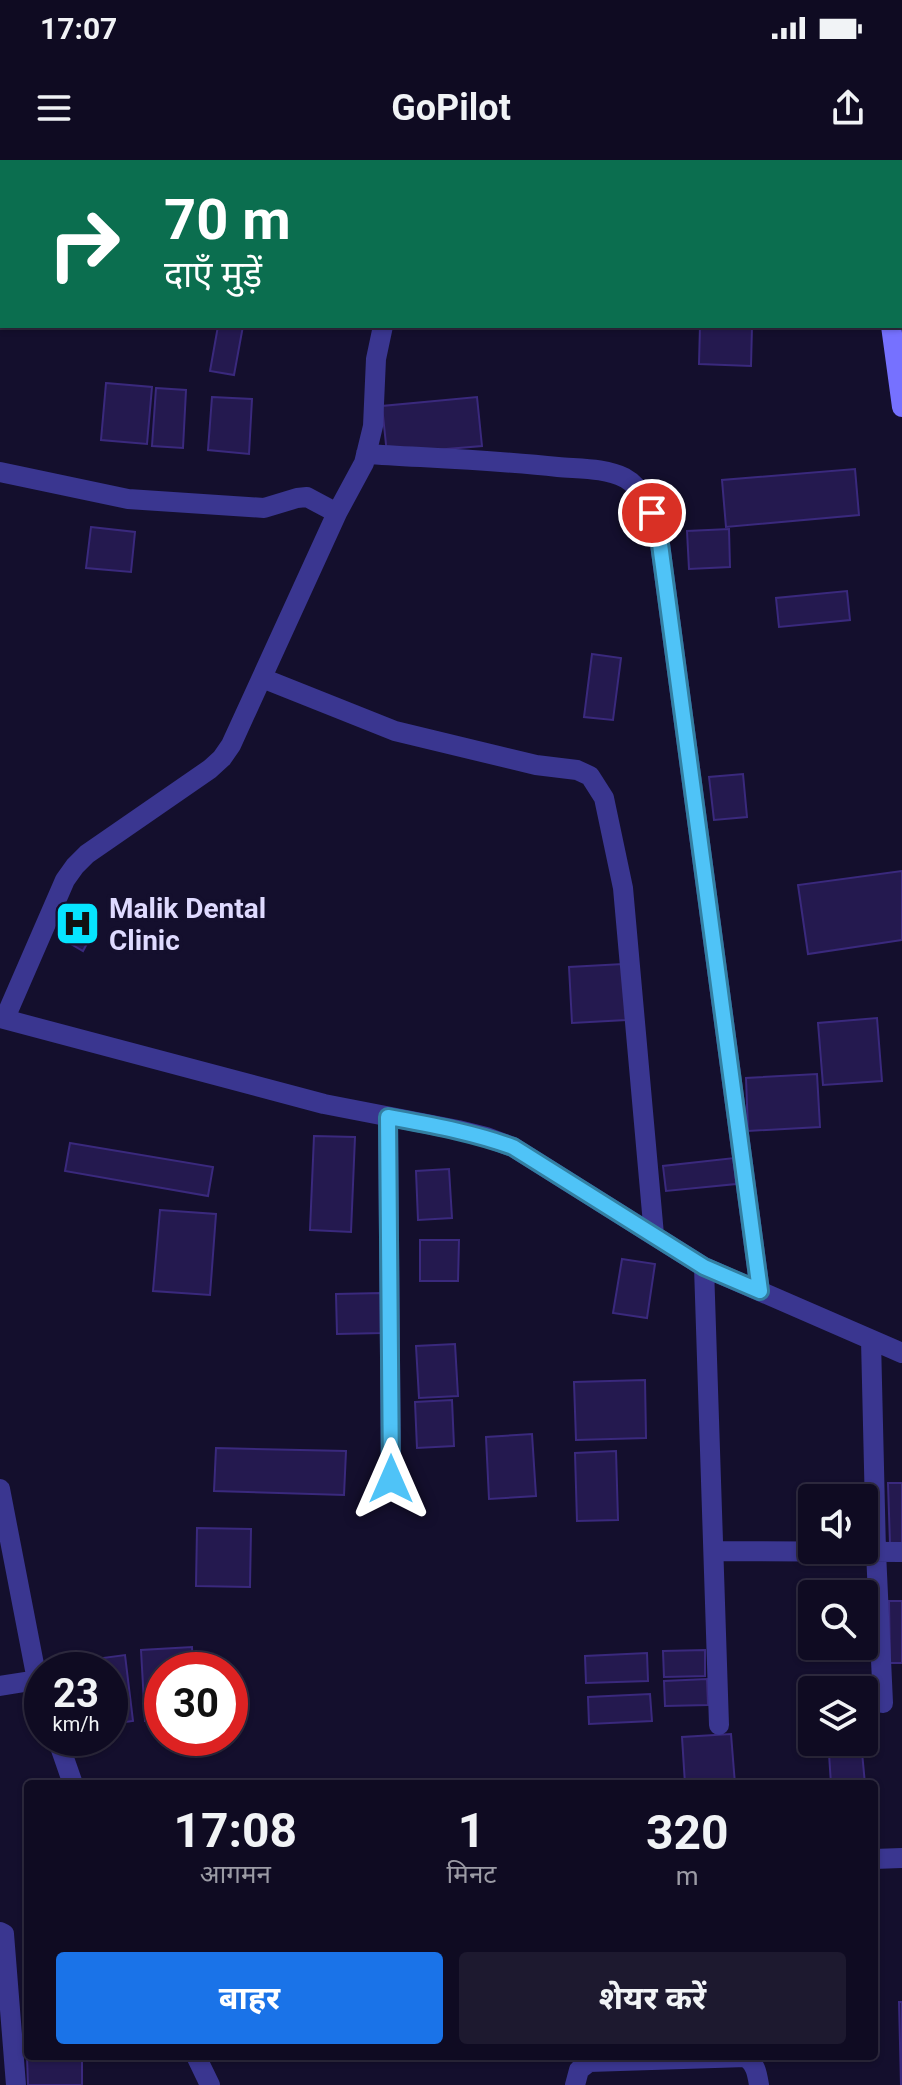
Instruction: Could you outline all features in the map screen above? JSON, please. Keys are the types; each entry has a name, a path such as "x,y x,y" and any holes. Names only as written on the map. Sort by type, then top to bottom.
{"street":[{"path":"383,328 376,359 373,426 364,463 337,513 231,745 210,769 87,854 75,866 65,880 2,1018 324,1104 458,1130 513,1147 704,1267 902,1353"},
{"path":"891,328 902,407"},
{"path":"366,454 506,462 605,472 627,479 652,513 658,529 760,1291"},
{"path":"0,472 128,499 264,508 307,497 337,513"},
{"path":"262,678 395,731 536,765 577,770 590,776 599,787 623,888 654,1235"},
{"path":"388,1117 391,1479"},
{"path":"704,1267 719,1725"},
{"path":"871,1340 874,1484"},
{"path":"0,1489 32,1652"},
{"path":"714,1551 798,1552"},
{"path":"878,1552 902,1552"},
{"path":"877,1564 883,1703"},
{"path":"0,1686 24,1687"},
{"path":"63,1756 72,1780"},
{"path":"878,1859 902,1858"},
{"path":"0,1932 4,1934 16,2085"},
{"path":"198,2060 210,2085"},
{"path":"575,2085 579,2070 589,2062 652,2060"},
{"path":"750,2060 756,2070 759,2085"}],"building":[{"path":"218,328 243,328 234,375 210,371"},
{"path":"700,328 752,328 751,366 699,364"},
{"path":"106,383 152,387 147,444 101,440"},
{"path":"156,388 186,390 183,448 152,446"},
{"path":"212,397 252,399 249,454 208,450"},
{"path":"477,397 482,446 387,454 382,406"},
{"path":"855,469 859,515 726,527 722,480"},
{"path":"91,527 135,532 131,572 86,568"},
{"path":"729,529 730,567 689,569 687,531"},
{"path":"847,591 850,620 779,627 776,598"},
{"path":"592,654 621,658 613,720 584,717"},
{"path":"743,774 747,817 714,820 709,777"},
{"path":"902,871 902,940 808,954 798,885"},
{"path":"79,913 98,923 83,951 64,940"},
{"path":"623,964 626,1020 572,1023 569,967"},
{"path":"877,1018 882,1081 823,1085 818,1023"},
{"path":"817,1074 820,1127 748,1131 746,1078"},
{"path":"314,1136 355,1137 351,1232 310,1230"},
{"path":"70,1143 213,1167 208,1196 65,1171"},
{"path":"734,1158 736,1184 666,1191 663,1166"},
{"path":"449,1169 452,1218 418,1220 416,1171"},
{"path":"160,1210 216,1214 210,1295 153,1291"},
{"path":"420,1240 459,1240 458,1281 420,1281"},
{"path":"622,1259 655,1264 647,1318 613,1313"},
{"path":"381,1293 382,1333 337,1334 336,1294"},
{"path":"455,1344 458,1396 419,1398 416,1346"},
{"path":"645,1380 646,1438 576,1440 574,1382"},
{"path":"452,1400 454,1446 417,1448 415,1402"},
{"path":"532,1434 536,1496 489,1499 486,1437"},
{"path":"216,1448 346,1451 344,1495 214,1491"},
{"path":"616,1451 618,1520 577,1521 575,1453"},
{"path":"888,1483 902,1483 902,1544 890,1544"},
{"path":"197,1528 251,1529 250,1587 196,1586"},
{"path":"889,1601 902,1601 902,1663 890,1663"},
{"path":"192,1647 192,1652 144,1652 144,1703 141,1650"},
{"path":"705,1650 705,1676 664,1677 663,1651"},
{"path":"647,1653 648,1681 586,1683 585,1656"},
{"path":"707,1679 708,1705 665,1706 664,1681"},
{"path":"128,1680 133,1721 128,1722"},
{"path":"650,1694 652,1721 589,1724 588,1697"},
{"path":"731,1734 735,1780 685,1780 682,1737"},
{"path":"829,1756 862,1756 865,1780 831,1780"},
{"path":"899,2002 902,2002 902,2085 901,2085"},
{"path":"27,2060 82,2060 82,2085 28,2085"}],"place":[{"name":"Malik Dental Clinic","path":"78,924"}],"route":[{"path":"391,1479 388,1117 458,1130 513,1147 704,1267 760,1291 658,529 652,513"}]}
